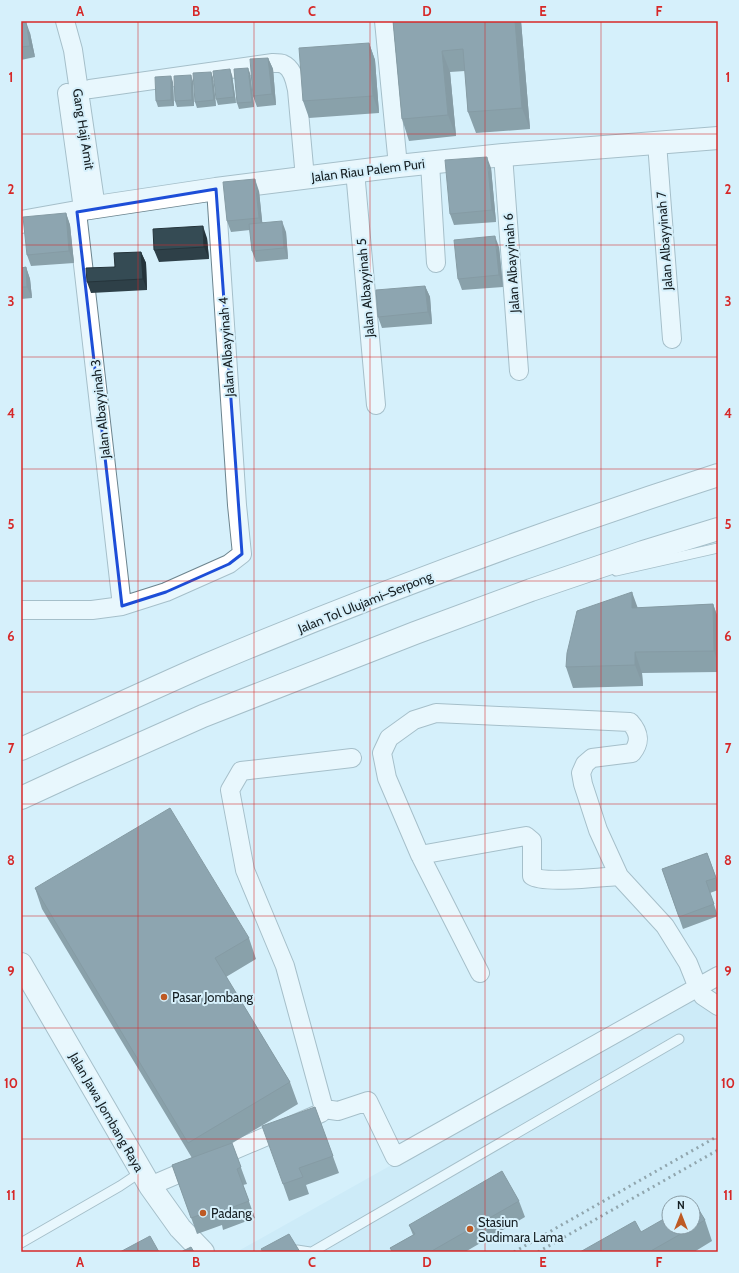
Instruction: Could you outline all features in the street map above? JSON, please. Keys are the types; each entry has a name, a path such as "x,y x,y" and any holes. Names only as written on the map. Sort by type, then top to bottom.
{"main road":[{"name":"Jalan Riau Palem Puri","path":"21,222 216,189 355,171 503,155 718,138"},
{"name":"Jalan Tol Ulujami–Serpong","path":"21,749 206,666 415,581 628,504 718,476"},
{"path":"21,798 80,770 203,716 415,632 531,590 643,552 718,530"},
{"name":"Jalan Jawa Jombang Raya","path":"21,964 146,1179 180,1228 203,1252"}],"street":[{"name":"Gang Haji Amit","path":"65,21 66,49 86,210"},
{"path":"384,21 398,166"},
{"path":"90,89 273,63 284,64 291,71 295,79 305,178"},
{"name":"Jalan Albayyinah 7","path":"657,144 672,339"},
{"name":"Jalan Albayyinah 6","path":"503,155 519,371"},
{"path":"430,163 436,263"},
{"name":"Jalan Albayyinah 5","path":"355,171 376,405"},
{"name":"Jalan Albayyinah 4","path":"122,606 166,592 229,564 242,554 237,505 216,189"},
{"name":"Jalan Albayyinah 3","path":"86,210 122,606"},
{"path":"21,610 92,610 122,606"},
{"path":"480,973 420,855 387,778 382,753 389,738 414,720 436,713 630,722 636,728 638,737 636,748 632,753 592,758 585,764 581,773 583,784 598,830 619,876 665,926 688,963 698,988 703,996 718,1006"},
{"path":"324,1109 285,966 246,870 230,790 241,771 352,758"},
{"path":"420,855 526,836 532,841 532,876 536,879 552,880 619,876"},
{"path":"324,1109 338,1111 368,1101 395,1157 718,976"},
{"path":"146,1179 321,1113 324,1109"}],"lane":[{"path":"531,590 718,548"},
{"path":"297,1250 311,1252 679,1039"},
{"path":"21,1243 120,1186 146,1179"}],"highlighted area":[{"path":"216,189 242,554 229,564 166,592 122,606 77,212"}],"shaded area":[{"path":"697,993 718,1013 718,1252 240,1252 240,1250"}],"building":[{"path":"393,21 515,21 522,108 468,112 463,49 442,51 448,115 402,119"},
{"path":"26,22 30,46 21,47 21,23"},
{"path":"369,43 373,96 303,101 299,48"},
{"path":"268,58 272,94 253,96 250,59"},
{"path":"248,68 252,102 237,103 234,69"},
{"path":"230,69 234,97 216,99 213,71"},
{"path":"211,72 214,100 195,102 193,73"},
{"path":"191,75 192,100 175,101 174,76"},
{"path":"171,76 171,100 156,101 155,77"},
{"path":"487,157 492,210 450,214 445,160"},
{"path":"255,179 259,218 227,221 223,182"},
{"path":"66,213 69,251 27,255 23,217"},
{"path":"282,221 284,248 252,251 249,224"},
{"path":"203,226 204,247 154,250 153,229"},
{"path":"495,236 499,275 458,279 454,240"},
{"path":"141,252 143,279 87,282 86,268 115,267 114,253"},
{"path":"26,267 27,287 21,287 21,268"},
{"path":"425,286 428,312 378,317 376,290"},
{"path":"632,592 632,608 713,604 714,651 635,652 635,665 566,667 567,653 577,611"},
{"path":"170,808 249,938 215,958 290,1082 188,1143 35,888"},
{"path":"707,853 716,878 706,881 714,904 679,917 662,869"},
{"path":"315,1107 333,1156 299,1168 303,1177 283,1184 262,1126"},
{"path":"232,1143 241,1167 237,1169 249,1201 217,1213 216,1209 191,1218 172,1165"},
{"path":"502,1171 519,1201 430,1252 393,1252 390,1248 415,1234 409,1225"},
{"path":"701,1213 705,1220 701,1222"},
{"path":"635,1221 641,1232 661,1221 661,1235 679,1235 649,1252 580,1252"},
{"path":"289,1234 300,1252 263,1252 261,1249"},
{"path":"150,1236 159,1252 120,1252"},
{"path":"191,1247 194,1252 181,1252"}],"railway":[{"path":"514,1252 718,1136"},
{"path":"538,1252 718,1150"}],"place":[{"name":"Pasar Jombang","path":"164,997"},
{"name":"Padang","path":"203,1213"},
{"name":"Stasiun Sudimara Lama","path":"470,1229"}]}
